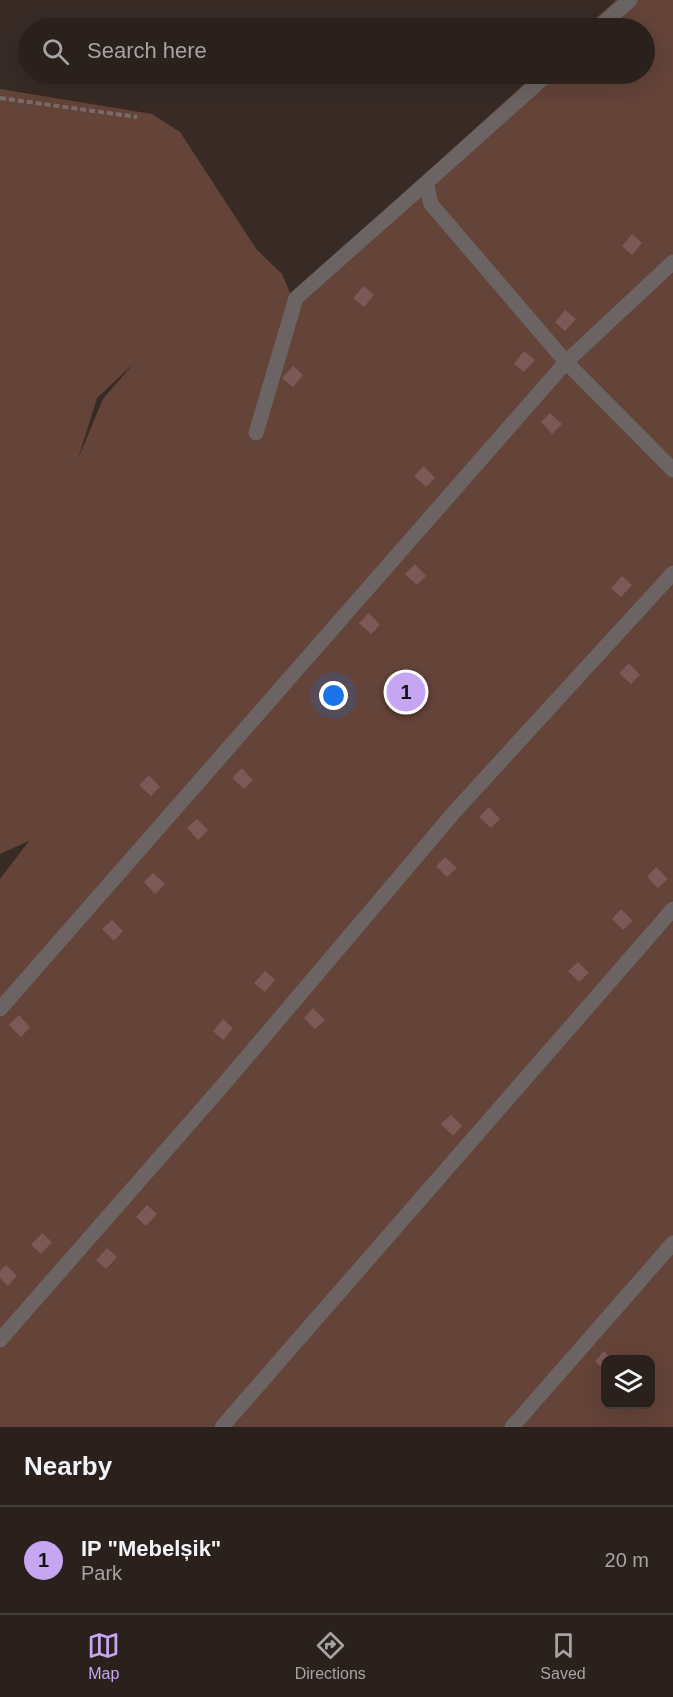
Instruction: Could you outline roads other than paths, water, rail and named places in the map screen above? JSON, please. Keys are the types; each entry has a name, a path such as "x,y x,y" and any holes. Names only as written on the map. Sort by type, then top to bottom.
{"street":[{"path":"609,18 630,0"},
{"path":"256,433 296,298 537,84"},
{"path":"426,183 431,204 566,362 673,470"},
{"path":"0,1008 566,362 673,262"},
{"path":"0,1340 224,1084 456,810 673,573"},
{"path":"222,1427 673,909"},
{"path":"512,1427 673,1243"}],"place":[{"name":"IP \"Mebelșik\"","path":"406,692"}]}
